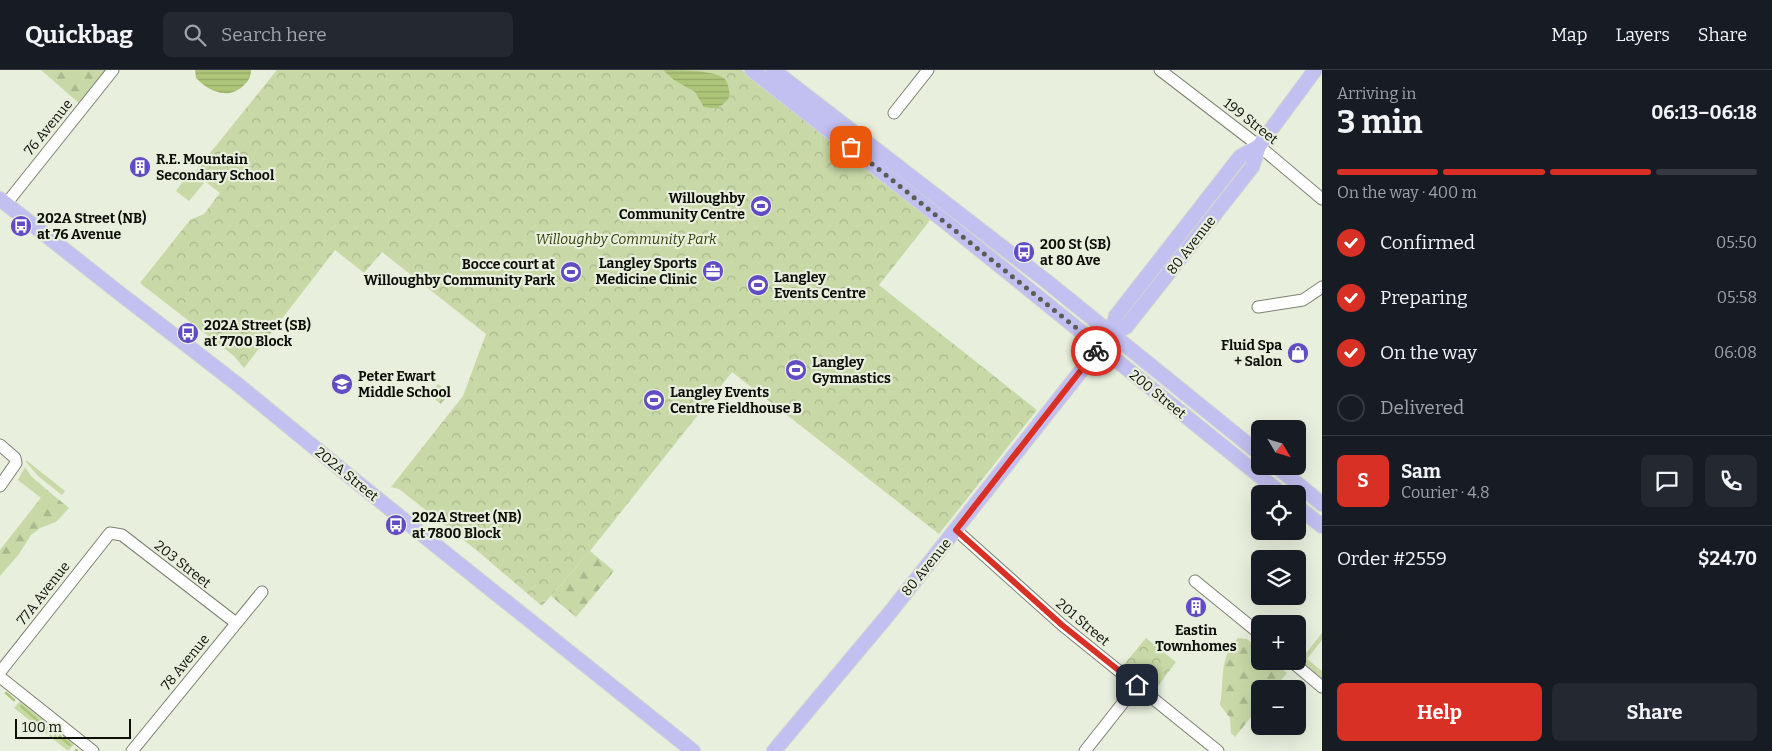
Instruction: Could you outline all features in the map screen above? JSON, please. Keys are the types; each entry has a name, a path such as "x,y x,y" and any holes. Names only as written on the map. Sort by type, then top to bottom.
{"main road":[{"name":"200 Street","path":"752,70 942,219 1271,485"},
{"name":"200 Street","path":"773,70 1045,280 1251,447"},
{"name":"80 Avenue","path":"774,751 860,649 956,530 1111,333 1126,327 1252,167 1259,146 1315,70"},
{"name":"202A Street","path":"3,201 237,384 693,751"},
{"path":"1287,475 1322,504"},
{"path":"1306,513 1322,526"}],"street":[{"name":"76 Avenue","path":"3,201 113,70"},
{"path":"894,113 928,70"},
{"name":"199 Street","path":"1160,70 1259,146 1322,199"},
{"path":"1258,307 1303,300 1322,287"},
{"path":"0,445 15,458 16,463 0,486"},
{"name":"201 Street","path":"956,530 1062,625 1218,751"},
{"name":"203 Street","path":"110,533 122,535 236,623"},
{"name":"77A Avenue","path":"0,672 110,533"},
{"path":"1195,580 1251,627"},
{"name":"78 Avenue","path":"132,751 262,592"},
{"path":"1302,670 1322,687"},
{"path":"0,677 93,751"},
{"path":"1085,751 1137,685"}],"green space":[{"path":"41,70 107,70 80,104"},
{"name":"Willoughby Community Park","path":"277,70 742,70 931,219 879,285 1037,410 939,534 732,372 590,551 542,606 480,553 399,489 391,487 463,396 486,334 382,252 364,273 335,250 244,368 234,356 140,283 190,220 204,214 220,193 194,173"},
{"path":"190,172 204,183 189,201 176,191"},
{"path":"438,384 450,393 441,404 429,395"},
{"path":"26,460 65,491 62,495 38,476"},
{"path":"25,467 31,476 47,490 41,498 18,480"},
{"path":"47,490 69,508 56,522 40,528 31,535 19,554 0,576 0,550"},
{"path":"590,551 614,571 576,617 551,596"},
{"path":"1322,633 1322,640 1307,659 1322,671 1322,682 1306,669 1306,653"},
{"path":"1146,638 1176,662 1155,690 1122,667"},
{"path":"1238,638 1247,639 1251,642 1251,670 1284,670 1287,673 1281,680 1251,680 1251,717 1235,737 1231,733 1230,718 1220,705 1223,669 1227,653"},
{"path":"22,699 48,720 42,730 14,708"},
{"path":"49,723 75,743 68,751 43,731"}],"shaded area":[{"path":"195,70 251,70 251,74 250,78 239,89 233,92 220,93 201,83 196,78"},
{"path":"663,70 696,71 720,76 725,79 730,95 719,107 704,107 695,92 674,80"}],"waterway":[{"path":"6,693 14,700"},
{"path":"21,706 43,723"},
{"path":"53,731 70,745"}],"way so far":[{"path":"851,147 1100,347 1096,351"}],"place":[{"name":"R.E. Mountain Secondary School","path":"140,167"},
{"name":"Willoughby Community Centre","path":"761,206"},
{"name":"202A Street (NB) at 76 Avenue","path":"21,226"},
{"name":"200 St (SB) at 80 Ave","path":"1024,252"},
{"name":"Langley Sports Medicine Clinic","path":"713,271"},
{"name":"Bocce court at Willoughby Community Park","path":"571,272"},
{"name":"Langley Events Centre","path":"758,285"},
{"name":"202A Street (SB) at 7700 Block","path":"188,333"},
{"name":"Fluid Spa + Salon","path":"1298,353"},
{"name":"Langley Gymnastics","path":"796,370"},
{"name":"Peter Ewart Middle School","path":"342,384"},
{"name":"Langley Events Centre Fieldhouse B","path":"654,400"},
{"name":"202A Street (NB) at 7800 Block","path":"396,525"},
{"name":"Eastin Townhomes","path":"1196,607"}],"route":[{"path":"1096,351 956,530 1062,625 1137,685"}]}
